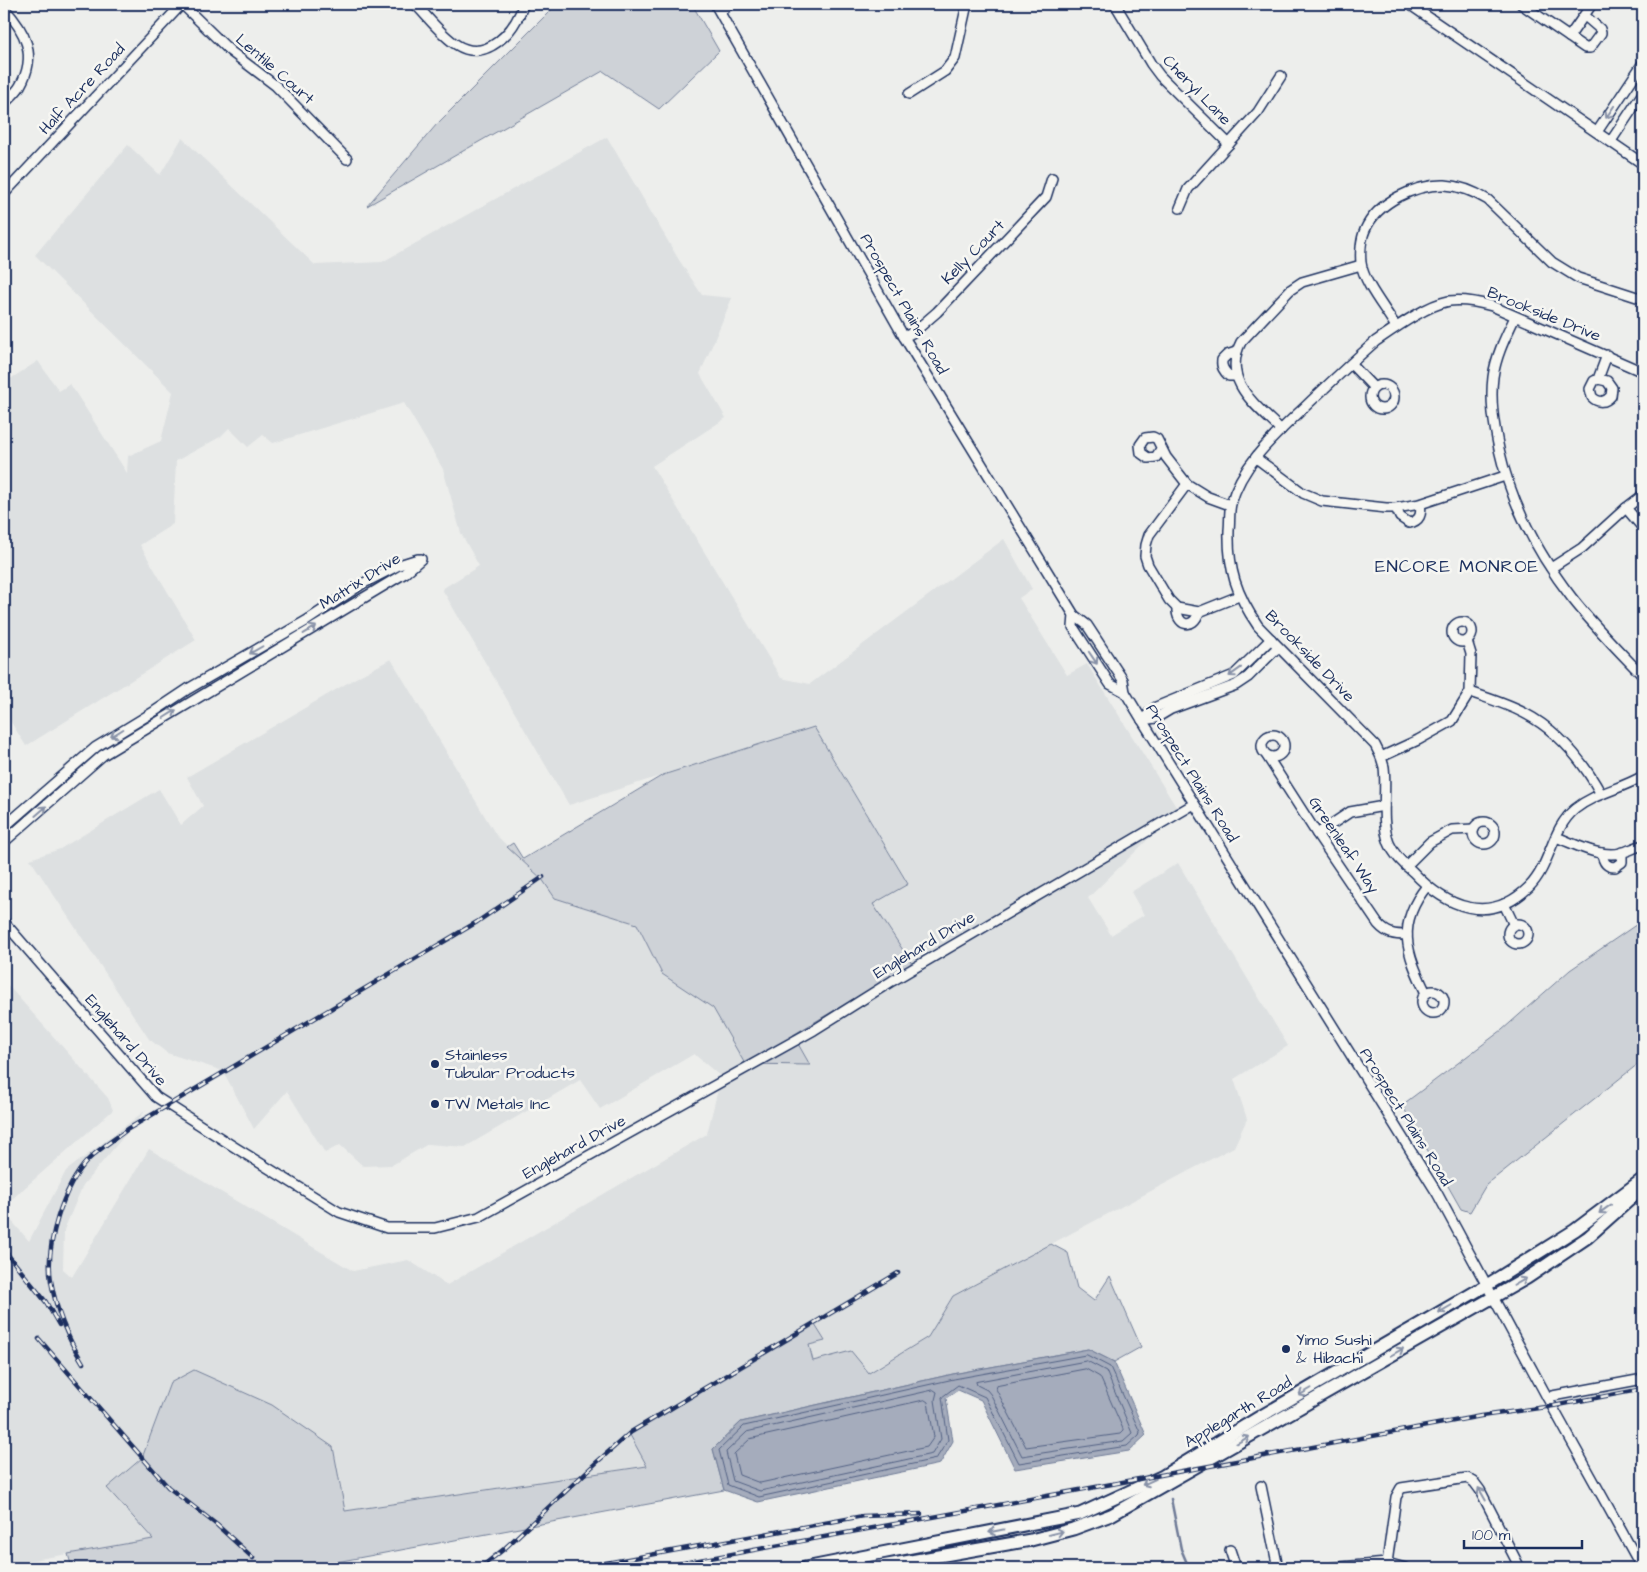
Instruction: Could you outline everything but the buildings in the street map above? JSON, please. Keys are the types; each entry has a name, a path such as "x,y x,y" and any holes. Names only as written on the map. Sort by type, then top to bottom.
{"main road":[{"name":"Applegarth Road","path":"806,1568 1080,1514 1162,1476 1487,1285 1575,1230 1643,1179"},
{"name":"Applegarth Road","path":"870,1568 1031,1540 1073,1529 1111,1515 1526,1278 1588,1237 1643,1188"}],"street":[{"name":"Lentile Court","path":"182,4 230,51 276,86 347,159"},
{"name":"Half Acre Road","path":"4,194 182,4"},
{"path":"415,4 458,46 480,50 496,43 513,28 524,6"},
{"name":"Prospect Plains Road","path":"715,4 904,337 1074,615 1087,624 1123,680 1125,692 1142,720 1437,1193 1546,1397 1642,1568"},
{"path":"720,12 729,4"},
{"path":"910,94 945,70 955,58 967,4"},
{"name":"Cheryl Lane","path":"1115,4 1150,64 1229,144"},
{"path":"1408,4 1643,164"},
{"path":"1521,4 1585,48 1590,48 1600,36 1600,29 1584,16"},
{"path":"1569,37 1592,4"},
{"path":"4,8 18,23 26,40 29,56 27,70 20,87 4,104"},
{"path":"1597,132 1643,64"},
{"path":"1180,208 1188,190 1258,112 1281,76"},
{"path":"1611,141 1641,97 1637,92 1627,87"},
{"name":"Kelly Court","path":"904,337 914,332 937,312 1046,197 1052,178"},
{"path":"1396,327 1369,284 1361,265 1362,240 1365,229 1372,217 1387,204 1419,189 1443,185 1461,187 1476,192 1488,200 1552,262 1578,278 1643,299"},
{"path":"1281,430 1241,390 1235,376 1236,352 1241,342 1290,290 1302,282 1361,265"},
{"name":"Brookside Drive","path":"1643,372 1477,302 1451,301 1438,304 1396,327 1376,341 1281,430 1256,458 1245,474 1230,505 1230,566 1239,596 1258,626 1370,740 1381,757 1385,776 1384,806 1389,843 1398,858 1427,886 1446,900 1478,909 1504,904 1526,889 1536,879 1567,817 1590,799 1643,776"},
{"path":"1515,317 1499,352 1493,378 1492,418 1505,476 1524,523 1551,568 1572,598 1643,676"},
{"path":"1235,376 1229,376 1224,372 1222,360 1227,355 1236,352"},
{"path":"1598,379 1606,356"},
{"path":"1351,364 1374,388"},
{"path":"1161,449 1176,472 1187,484 1208,497 1230,505"},
{"path":"1256,458 1303,493 1322,501 1396,508 1420,504 1505,476"},
{"path":"1187,484 1149,536 1145,556 1148,565 1169,600 1177,608 1199,612 1239,596"},
{"path":"1551,568 1582,548 1643,495"},
{"path":"1396,508 1400,517 1409,523 1416,522 1422,512 1420,504"},
{"path":"1626,508 1643,528"},
{"name":"Matrix Drive","path":"4,827 96,747 188,689 306,621 362,584 398,565 421,558 405,573 103,755 4,842"},
{"path":"1177,608 1181,622 1185,624 1196,620 1199,612"},
{"name":"Prospect Plains Road","path":"1074,615 1073,627 1110,684 1125,692"},
{"path":"1142,720 1156,707 1234,675 1271,639"},
{"path":"1381,757 1418,740 1452,721 1470,692 1471,654 1467,641"},
{"path":"1142,720 1156,718 1171,709 1236,685 1248,677 1278,647"},
{"path":"1470,692 1524,712 1544,726 1565,743 1580,760 1601,794"},
{"name":"Greenleaf Way","path":"1267,756 1317,834 1386,932 1394,935 1407,935"},
{"name":"Englehard Drive","path":"4,922 156,1097 340,1212 388,1228 434,1228 479,1217 814,1030 892,981 1194,804"},
{"path":"1317,834 1350,812 1384,806"},
{"path":"1406,866 1430,842 1452,830 1474,829"},
{"path":"1556,837 1602,853 1622,852 1643,845"},
{"path":"1602,853 1603,861 1606,865 1610,868 1615,868 1622,862 1622,852"},
{"path":"1426,993 1410,955 1407,935 1412,906 1427,886"},
{"path":"1504,904 1514,925"},
{"path":"1546,1397 1643,1379"},
{"path":"1387,1563 1396,1497 1401,1488 1467,1478 1474,1482 1480,1490 1520,1568"},
{"path":"1261,1486 1278,1568"},
{"path":"1230,1550 1236,1568"},
{"path":"1329,1568 1387,1563 1405,1568"}],"shaded area":[{"path":"557,4 692,4 719,51 659,109 603,71 367,206 437,124"},
{"path":"607,137 679,260 702,295 732,298 700,374 726,418 652,466 781,678 810,684 1004,539 1032,589 1019,598 1067,675 1087,664 1178,810 1088,898 1111,935 1144,915 1131,892 1178,863 1288,1046 1234,1079 1247,1119 1234,1147 953,1296 928,1337 868,1373 813,1361 808,1345 825,1341 815,1325 630,1435 647,1466 344,1511 333,1447 170,1383 142,1458 107,1488 153,1539 11,1564 4,1555 4,1212 29,1241 66,1171 146,1110 83,1185 64,1230 63,1269 72,1277 149,1149 353,1271 408,1260 447,1285 707,1134 721,1077 694,1054 600,1109 580,1080 465,1147 428,1144 392,1165 363,1166 340,1145 325,1153 287,1091 254,1129 223,1071 167,1053 149,1039 30,859 60,849 159,789 181,825 203,806 187,777 391,659 496,835 542,879 555,898 637,924 662,974 713,1008 745,1064 810,1065 793,1035 912,964 872,904 908,883 814,727 569,805 442,589 479,566 461,533 443,469 404,403 273,443 263,435 248,447 229,428 220,437 176,461 173,524 140,545 196,640 26,746 4,711 4,383 38,361 59,391 70,384 127,473 128,456 161,441 173,392 35,255 128,145 160,175 182,138 315,265 382,262"},
{"path":"814,727 908,884 873,904 912,964 793,1035 810,1065 745,1064 713,1008 662,974 637,924 555,898 542,879 507,847 513,843 523,859 663,775"},
{"path":"1643,920 1643,1060 1486,1185 1470,1212 1461,1209 1402,1105 1502,1030 1570,970"},
{"path":"4,981 108,1098 113,1110 4,1206"},
{"path":"1051,1244 1068,1253 1077,1288 1094,1301 1110,1276 1141,1347 1114,1362 1088,1349 953,1374 741,1422 713,1449 724,1490 304,1568 72,1568 68,1554 153,1539 107,1488 142,1458 170,1383 194,1370 272,1405 333,1447 345,1511 647,1466 630,1435 815,1325 825,1341 809,1345 813,1361 851,1351 869,1373 928,1337 953,1296"}],"water":[{"path":"1088,1349 1114,1362 1146,1435 1129,1451 1015,1469 981,1400 958,1390 946,1398 953,1441 940,1464 758,1502 724,1490 713,1449 741,1422 953,1374"}],"waterway":[{"path":"1171,1499 1181,1549 1189,1568"}],"railway":[{"path":"83,1363 72,1344 59,1313 53,1292 50,1266 53,1234 64,1200 79,1171 88,1160 128,1129 477,922 543,877"},
{"path":"4,1250 46,1302 59,1325"},
{"path":"480,1568 504,1549 631,1432 898,1273"},
{"path":"39,1339 168,1487 217,1525 253,1558"},
{"path":"656,1568 1481,1416 1553,1406 1643,1389"},
{"path":"579,1568 863,1516 921,1514"}],"place":[{"name":"Stainless Tubular Products","path":"435,1064"},
{"name":"TW Metals Inc","path":"435,1104"},
{"name":"Yimo Sushi & Hibachi","path":"1286,1349"}],"district":[{"name":"ENCORE MONROE","path":"1457,566"}]}
